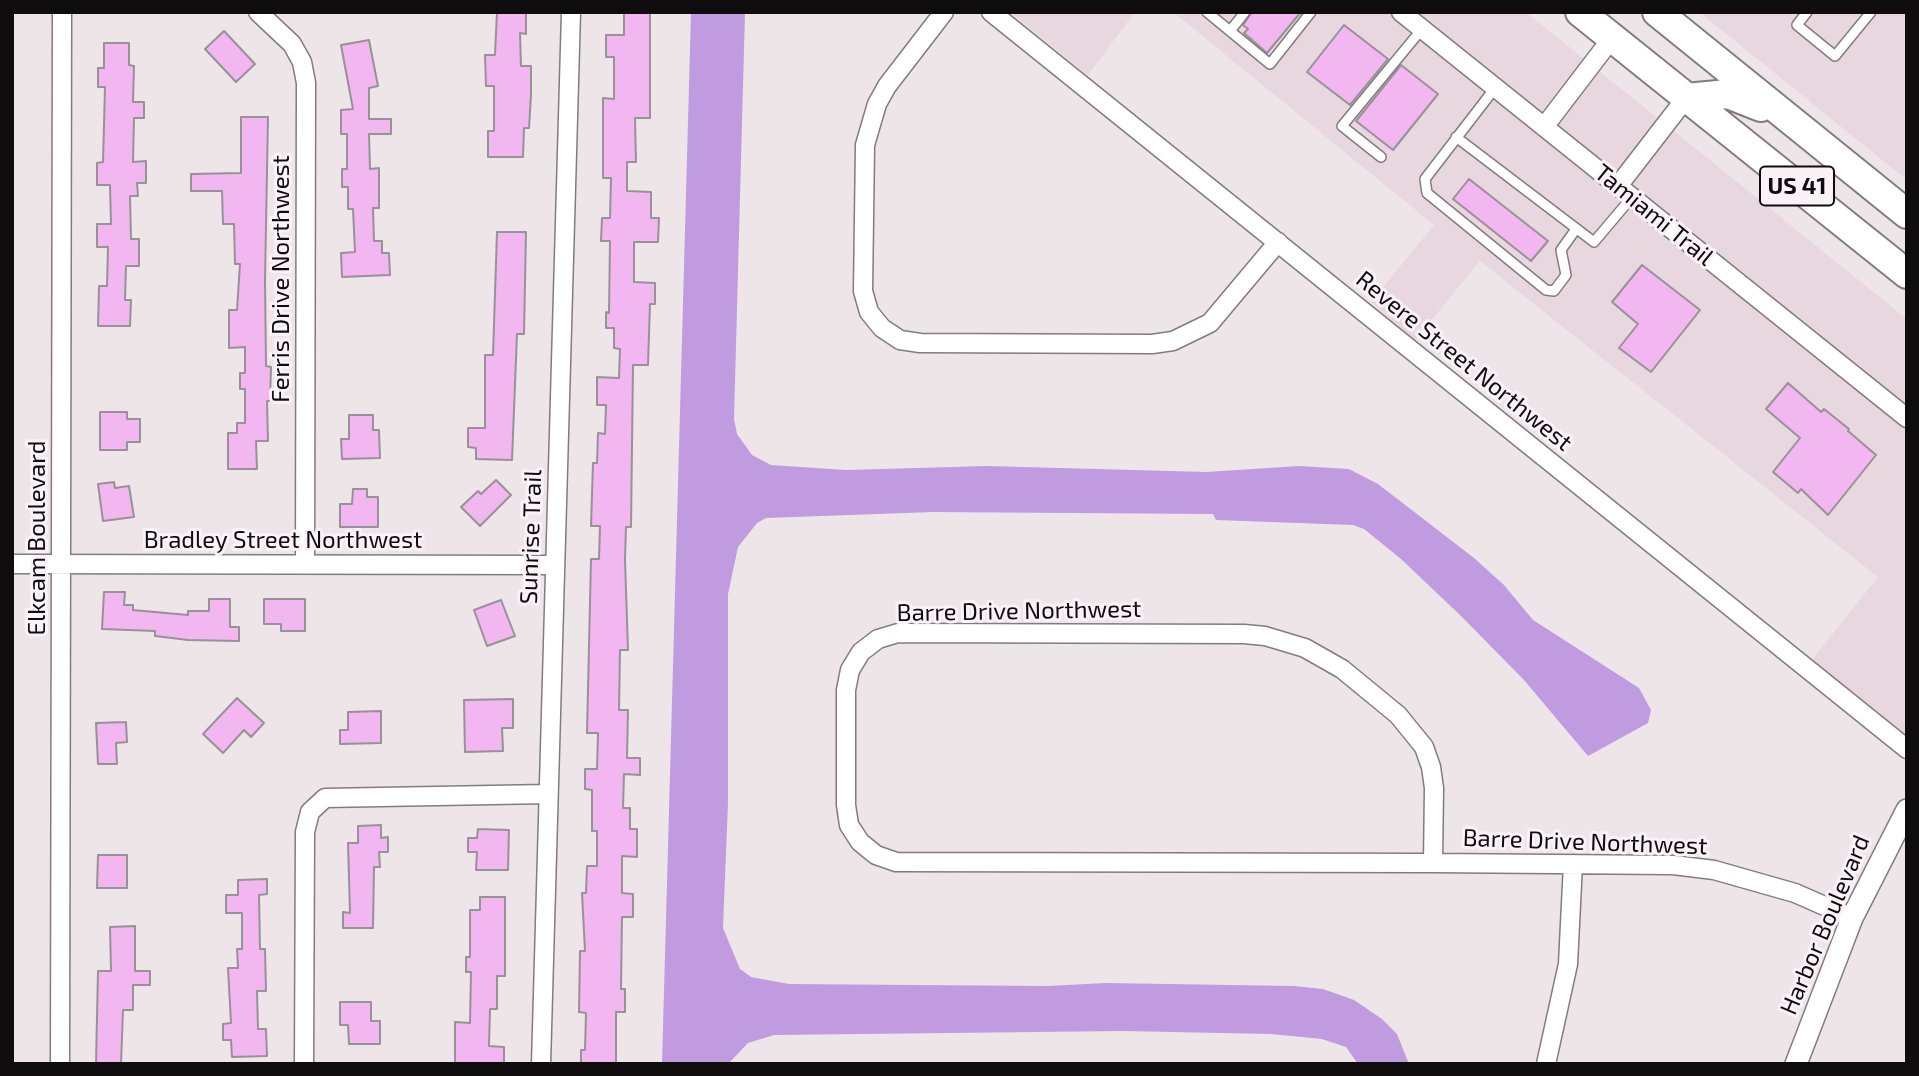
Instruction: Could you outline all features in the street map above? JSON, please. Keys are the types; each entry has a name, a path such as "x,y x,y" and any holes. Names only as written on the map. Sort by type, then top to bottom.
{"main road":[{"name":"US 41","path":"1580,12 1907,274"},
{"name":"US 41","path":"1657,12 1907,214"},
{"path":"1686,98 1727,94 1786,117"}],"street":[{"name":"Elkcam Boulevard","path":"60,1064 62,12"},
{"name":"Ferris Drive Northwest","path":"258,12 292,44 302,62 306,83 305,564"},
{"name":"Sunrise Trail","path":"541,1064 571,12"},
{"path":"944,12 887,86 877,104 865,145 863,291 869,312 882,328 900,340 920,343 1152,344 1173,341 1210,323 1278,243"},
{"name":"Revere Street Northwest","path":"991,12 1907,749"},
{"name":"Tamiami Trail","path":"1401,12 1907,418"},
{"path":"1544,127 1612,38"},
{"path":"1625,191 1686,98"},
{"name":"Bradley Street Northwest","path":"12,564 554,565"},
{"name":"Barre Drive Northwest","path":"1433,863 1431,767 1413,730 1342,670 1305,648 1285,641 1244,634 898,634 878,639 861,652 850,670 846,690 846,805 849,825 860,842 876,855 896,862 1673,865 1734,874 1795,893 1852,918"},
{"path":"304,1064 304,832 310,812 326,798 548,794"},
{"name":"Harbor Boulevard","path":"1796,1064 1852,918 1907,810"},
{"path":"1546,1064 1568,964 1573,864"}],"lane":[{"path":"1207,12 1270,64 1311,12"},
{"path":"1230,31 1245,12"},
{"path":"1807,12 1797,26 1835,56 1871,12"},
{"path":"1381,157 1342,126 1422,29"},
{"path":"1495,89 1425,179 1427,193 1546,290 1554,291 1566,275 1561,250 1576,229"},
{"path":"1456,137 1594,243 1625,191"}],"shaded area":[{"path":"691,12 745,12 734,419 737,434 752,455 771,465 846,470 987,466 1206,472 1299,466 1349,469 1378,484 1474,558 1504,585 1533,620 1639,688 1651,710 1648,723 1588,756 1524,680 1461,616 1401,559 1364,529 1353,525 1216,520 1213,514 933,512 766,518 757,523 738,547 728,594 728,803 723,928 740,969 751,977 789,984 1047,986 1106,983 1294,986 1323,989 1354,1000 1382,1019 1397,1034 1409,1064 1358,1064 1346,1047 1322,1039 1271,1034 1123,1031 774,1035 748,1043 728,1064 662,1064"},
{"path":"1010,12 1135,12 1088,75"},
{"path":"1173,12 1526,12 1907,319 1907,735 1812,660 1878,577 1480,261 1415,340 1371,302 1434,225"},
{"path":"1699,12 1907,12 1907,180"}],"building":[{"path":"497,12 526,12 526,34 520,33 521,66 531,66 531,95 529,128 524,128 523,157 488,157 488,131 494,131 494,86 486,86 485,55 495,55"},
{"path":"624,12 650,12 650,118 635,118 636,162 627,162 627,191 651,192 651,218 659,218 658,242 634,242 634,282 655,283 655,304 650,304 648,365 633,365 631,527 626,527 625,560 628,650 620,650 619,710 628,710 627,758 640,758 640,775 624,774 623,808 630,808 630,829 637,829 637,857 622,856 622,893 633,894 633,917 622,917 621,989 625,989 625,1012 616,1012 616,1064 581,1064 581,1050 585,1050 586,1013 579,1012 580,951 585,951 582,893 586,893 587,866 597,866 597,831 592,831 592,790 585,789 585,769 597,769 598,733 587,733 591,559 599,559 600,526 591,526 593,463 597,463 598,433 605,434 606,405 597,405 597,377 619,378 620,349 614,348 614,328 606,328 606,312 609,313 610,241 601,241 602,218 610,218 611,178 603,178 603,98 614,99 614,57 606,57 606,35 624,35"},
{"path":"1252,12 1301,12 1267,53 1244,33 1248,29 1243,25"},
{"path":"1344,25 1388,59 1350,105 1307,72"},
{"path":"224,31 255,64 236,82 205,49"},
{"path":"369,40 378,86 369,88 369,119 391,119 391,134 369,134 370,169 379,168 379,208 373,208 374,241 382,241 382,253 389,253 390,275 342,277 341,253 355,252 353,209 348,209 348,187 342,187 342,169 347,169 347,134 341,134 341,110 353,109 341,45"},
{"path":"104,43 129,43 129,65 134,66 133,102 144,102 144,118 134,118 133,162 146,161 146,183 137,183 138,196 130,196 131,239 139,239 139,266 126,266 125,300 131,300 130,326 98,326 99,286 107,286 108,247 97,247 97,224 111,224 110,185 97,185 97,163 103,162 105,87 98,87 98,68 104,68"},
{"path":"1401,65 1438,94 1393,150 1356,121"},
{"path":"241,117 268,117 265,280 266,366 271,367 270,401 267,401 268,441 256,441 257,469 228,469 228,433 237,433 237,423 245,423 245,389 240,389 240,373 245,373 245,347 229,348 229,310 237,310 240,264 235,264 234,224 223,224 222,191 191,191 191,174 241,173"},
{"path":"1469,179 1548,241 1531,261 1453,199"},
{"path":"497,232 526,232 524,334 517,334 512,460 476,459 476,448 468,447 468,428 485,428 485,355 493,355"},
{"path":"1642,265 1700,310 1651,372 1619,348 1638,324 1612,302"},
{"path":"1788,383 1821,412 1824,409 1849,429 1848,431 1876,455 1828,515 1801,489 1798,493 1773,472 1800,438 1766,409"},
{"path":"100,412 127,412 127,419 140,419 140,442 127,442 127,450 100,450"},
{"path":"349,415 373,415 373,430 379,430 380,458 342,459 341,439 349,439"},
{"path":"496,480 511,495 480,526 461,507 478,491 481,494"},
{"path":"114,482 115,488 129,486 134,517 103,521 98,484"},
{"path":"353,489 367,489 367,497 378,497 378,527 340,527 340,504 352,504"},
{"path":"104,592 125,592 124,605 133,605 133,610 188,615 188,611 209,611 209,599 230,599 230,627 239,627 239,641 188,640 155,636 155,631 102,629"},
{"path":"264,599 305,599 305,631 281,631 281,624 264,624"},
{"path":"501,600 515,636 487,646 474,610"},
{"path":"237,698 264,723 251,737 244,730 223,753 203,734"},
{"path":"513,699 513,728 502,728 503,751 465,752 464,700"},
{"path":"381,711 381,743 340,744 340,730 348,730 348,712"},
{"path":"126,722 127,742 116,743 117,764 98,764 96,723"},
{"path":"381,825 381,838 388,837 388,852 379,852 380,867 374,867 373,928 343,928 343,912 350,913 348,843 358,843 358,826"},
{"path":"478,829 509,830 508,870 476,870 477,852 468,852 468,838 477,838"},
{"path":"98,855 127,855 127,888 97,888"},
{"path":"267,879 267,894 259,895 260,949 265,949 266,991 257,991 258,1029 266,1029 267,1056 232,1057 231,1040 223,1040 223,1024 231,1023 228,968 238,968 237,949 242,949 242,913 226,913 226,895 238,895 238,880"},
{"path":"480,897 505,897 505,976 497,976 497,1009 490,1009 489,1046 504,1047 504,1064 455,1064 455,1022 470,1023 471,972 466,972 466,957 470,957 470,910 480,910"},
{"path":"135,926 135,971 150,971 150,985 133,985 133,1010 123,1010 121,1064 96,1064 98,971 111,971 110,927"},
{"path":"340,1002 371,1002 371,1021 380,1021 380,1044 349,1044 348,1025 340,1025"}]}
